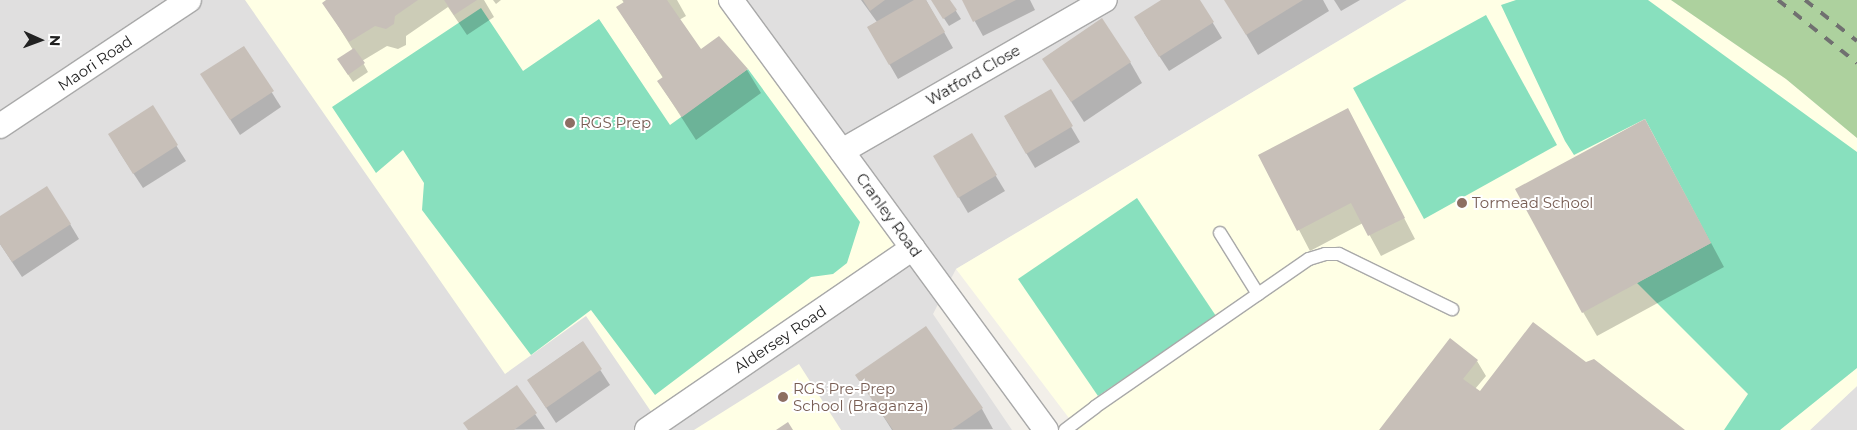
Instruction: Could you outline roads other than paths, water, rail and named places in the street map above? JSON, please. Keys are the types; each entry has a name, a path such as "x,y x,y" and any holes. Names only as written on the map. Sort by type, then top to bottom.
{"street":[{"name":"Maori Road","path":"0,126 189,0"},
{"name":"Cranley Road","path":"731,0 1046,430"},
{"name":"Watford Close","path":"842,150 1105,0"},
{"name":"Aldersey Road","path":"647,430 914,248"}],"lane":[{"path":"1220,233 1258,294"},
{"path":"1065,430 1095,406 1309,259 1325,254 1339,254 1452,309"}],"railway":[{"path":"1778,0 1857,63"},
{"path":"1805,0 1857,41"}],"place":[{"name":"RGS Prep","path":"570,123"},
{"name":"Tormead School","path":"1462,203"},
{"name":"RGS Pre-Prep School (Braganza)","path":"783,397"}]}
